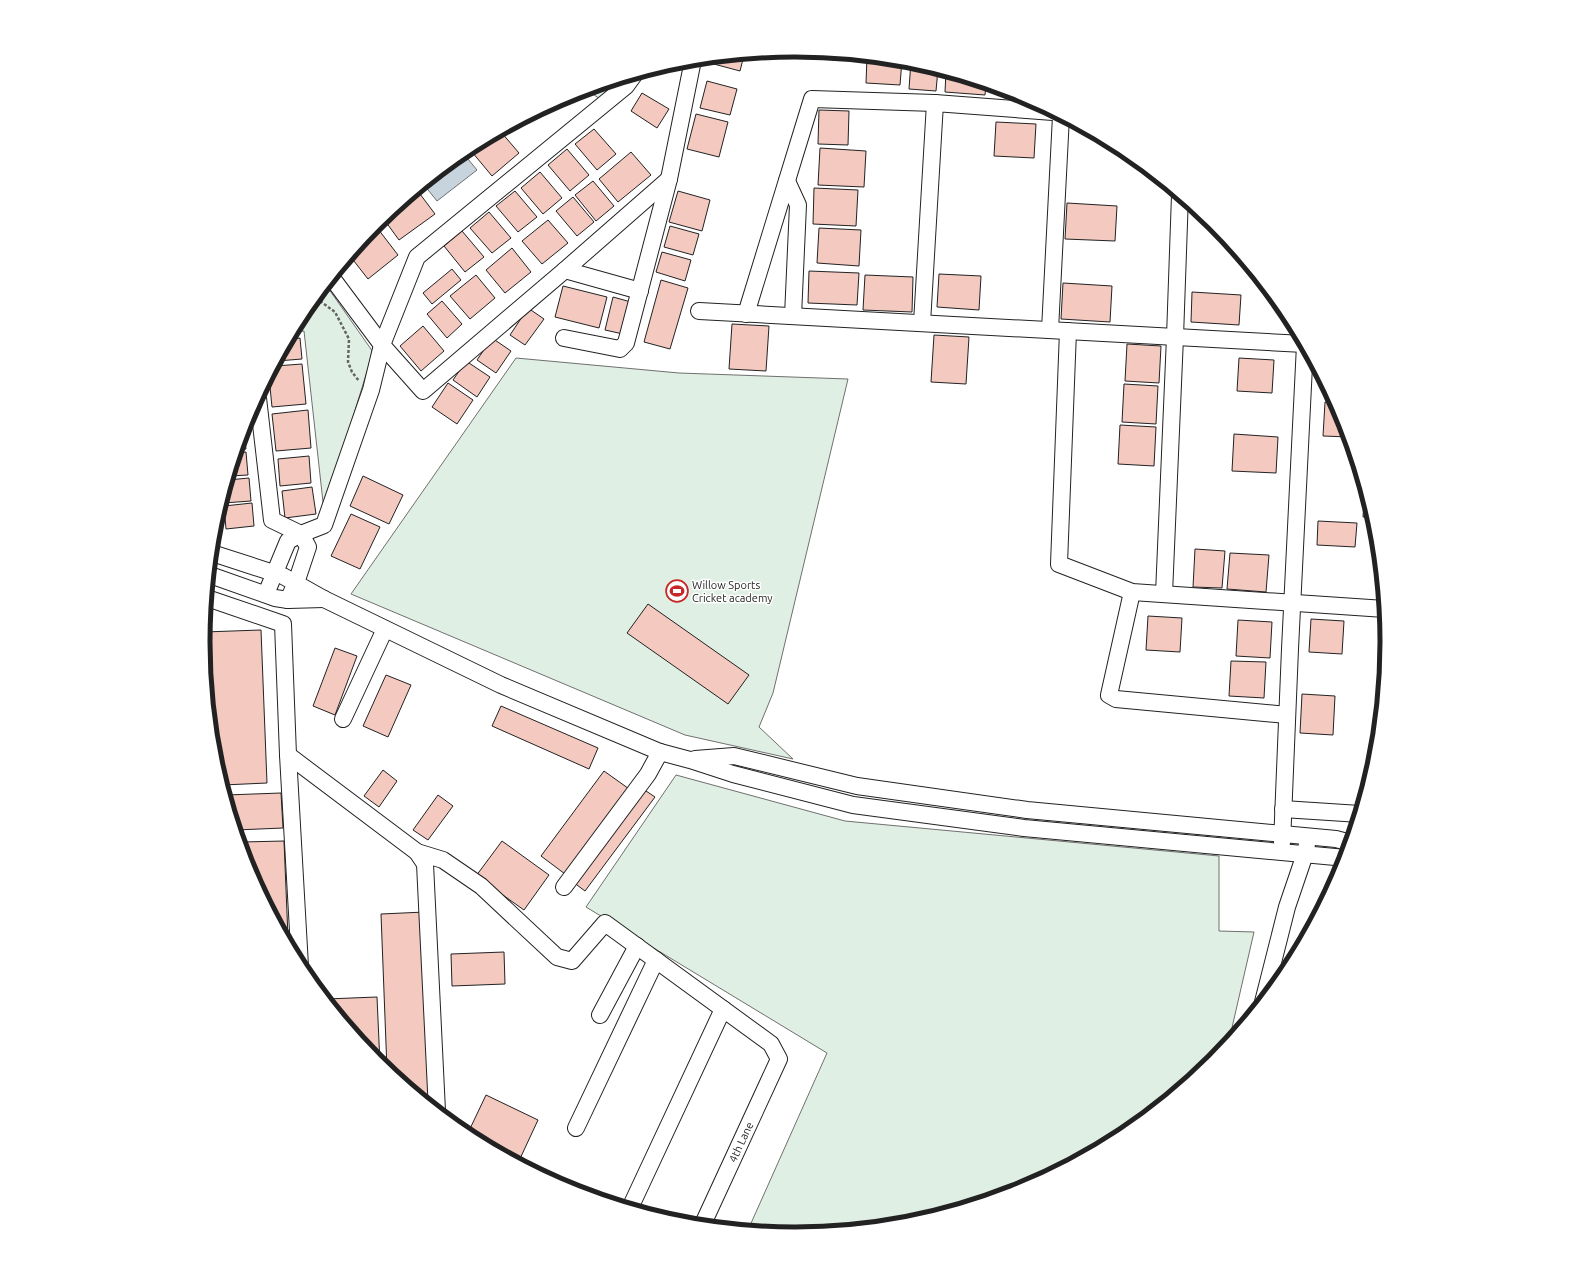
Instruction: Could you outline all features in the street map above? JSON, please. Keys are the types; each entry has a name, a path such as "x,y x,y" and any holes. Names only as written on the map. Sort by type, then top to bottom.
{"street":[{"path":"564,338 620,349 623,348 626,343 669,179 692,66"},
{"path":"266,594 288,541 324,525 371,390 382,344 417,257 626,86 629,81"},
{"path":"746,314 812,99 935,103 1041,111"},
{"path":"922,323 935,103"},
{"path":"1050,330 1061,121"},
{"path":"335,281 382,344 423,391 669,179"},
{"path":"787,181 798,205 793,316"},
{"path":"1164,594 1180,200"},
{"path":"565,270 640,291"},
{"path":"699,311 1299,344"},
{"path":"1068,331 1059,564 1132,592 1380,609"},
{"path":"1281,852 1305,353"},
{"path":"259,408 272,520 301,534 308,547 296,583 288,600"},
{"path":"217,555 283,576 324,600 501,685 660,752 733,774 853,804 1024,828 1340,857"},
{"path":"214,576 288,600 324,600"},
{"path":"1132,592 1109,695 1116,699 1287,715"},
{"path":"211,600 283,624 288,755 299,953"},
{"path":"343,719 385,629"},
{"path":"564,887 648,774 660,752"},
{"path":"288,755 417,852 425,864 437,1105"},
{"path":"690,760 734,756 857,786 1027,810 1308,836 1346,842"},
{"path":"1283,809 1355,814"},
{"path":"1266,991 1287,907 1305,854 1308,836"},
{"path":"417,852 443,860 481,886 557,956 572,961 605,922 723,1009 632,1204"},
{"path":"600,1015 637,946"},
{"path":"576,1128 656,960"},
{"name":"4th Lane","path":"704,1221 779,1059 771,1044 723,1009"}],"path":[{"path":"320,301 335,312 349,339 348,362 350,367 359,381 371,390"}],"green space":[{"path":"608,88 600,99 592,94"},
{"path":"329,289 373,352 324,511 304,331 300,331"},
{"name":"Willow Sports Cricket academy","path":"516,358 679,373 848,379 773,693 759,727 793,759 685,735 351,594"},
{"path":"676,775 845,821 1219,856 1219,931 1254,932 1230,1035 1210,1057 1182,1083 1152,1107 1088,1150 1054,1168 984,1197 910,1217 834,1227 757,1227 750,1226 827,1053 586,907"}],"shaded area":[{"path":"467,158 477,170 437,201 426,188"}],"building":[{"path":"743,59 740,71 711,63"},
{"path":"867,61 901,67 900,85 866,83"},
{"path":"910,68 937,75 936,91 909,89"},
{"path":"946,77 986,89 985,95 945,92"},
{"path":"707,81 737,89 730,115 700,108"},
{"path":"642,93 669,109 657,128 631,111"},
{"path":"819,110 849,111 848,145 818,144"},
{"path":"696,114 728,122 719,157 687,149"},
{"path":"996,122 1036,124 1034,158 994,156"},
{"path":"594,129 616,154 597,170 575,144"},
{"path":"503,135 519,153 492,176 473,154"},
{"path":"820,148 866,151 864,187 818,185"},
{"path":"567,149 589,175 570,191 548,165"},
{"path":"631,152 651,175 618,202 599,179"},
{"path":"540,172 562,198 543,214 521,188"},
{"path":"593,181 614,206 596,221 575,195"},
{"path":"814,188 858,190 856,226 813,224"},
{"path":"515,191 537,217 518,232 496,206"},
{"path":"678,191 710,200 702,231 669,222"},
{"path":"420,194 435,214 399,240 387,223"},
{"path":"573,197 594,222 577,236 556,211"},
{"path":"1067,203 1117,206 1115,241 1065,239"},
{"path":"489,212 511,238 492,253 470,228"},
{"path":"548,220 568,243 542,264 522,241"},
{"path":"670,226 699,234 693,255 664,247"},
{"path":"819,228 861,230 859,266 817,263"},
{"path":"379,230 398,255 368,279 352,259"},
{"path":"462,231 484,257 465,272 444,246"},
{"path":"512,248 531,272 505,293 486,270"},
{"path":"662,252 691,260 685,281 656,272"},
{"path":"452,269 461,280 432,304 423,293"},
{"path":"809,271 859,273 857,305 808,303"},
{"path":"939,274 981,276 979,310 937,307"},
{"path":"476,275 495,298 470,319 450,296"},
{"path":"865,275 913,277 912,312 863,310"},
{"path":"661,280 688,288 670,349 644,342"},
{"path":"1063,283 1112,286 1110,322 1061,319"},
{"path":"563,286 607,297 599,328 555,317"},
{"path":"1192,292 1241,295 1239,325 1191,322"},
{"path":"613,297 631,302 623,334 605,330"},
{"path":"442,301 462,324 447,338 427,314"},
{"path":"528,308 544,319 525,345 510,335"},
{"path":"732,324 769,326 766,371 729,369"},
{"path":"423,326 444,351 421,371 400,346"},
{"path":"934,335 969,337 966,384 931,382"},
{"path":"300,338 302,359 282,361 288,350 295,339"},
{"path":"492,338 511,351 496,373 477,360"},
{"path":"1127,344 1161,346 1159,383 1125,381"},
{"path":"1239,358 1274,360 1272,393 1237,391"},
{"path":"466,361 490,377 477,397 453,380"},
{"path":"302,364 306,404 272,407 270,385 280,366"},
{"path":"448,383 473,400 457,424 432,407"},
{"path":"1124,384 1158,386 1156,424 1122,422"},
{"path":"1325,402 1329,402 1343,437 1323,436"},
{"path":"308,410 311,448 276,451 272,414"},
{"path":"1120,425 1156,427 1154,466 1118,464"},
{"path":"1234,434 1278,437 1276,473 1232,471"},
{"path":"246,452 248,475 235,476 241,454"},
{"path":"309,456 311,483 280,486 278,459"},
{"path":"363,476 403,495 389,524 350,506"},
{"path":"249,478 251,501 227,503 233,479"},
{"path":"312,487 316,514 285,518 282,491"},
{"path":"252,503 254,526 226,529 225,513 226,506"},
{"path":"1364,503 1367,517 1363,517"},
{"path":"351,514 380,527 360,569 331,556"},
{"path":"1318,521 1357,523 1355,547 1317,545"},
{"path":"1195,549 1225,551 1222,588 1193,587"},
{"path":"1230,553 1269,555 1266,592 1227,589"},
{"path":"648,604 749,675 728,704 627,633"},
{"path":"1148,616 1182,618 1180,652 1146,650"},
{"path":"1311,619 1344,621 1342,654 1309,652"},
{"path":"1238,620 1272,622 1270,658 1236,656"},
{"path":"261,630 267,783 228,785 221,757 215,719 211,681 210,632"},
{"path":"335,648 357,656 335,715 313,706"},
{"path":"1231,661 1266,662 1264,698 1229,696"},
{"path":"386,675 411,685 388,737 363,726"},
{"path":"1302,694 1335,696 1333,735 1300,733"},
{"path":"501,706 598,748 589,769 492,726"},
{"path":"383,770 397,781 379,807 364,796"},
{"path":"604,771 632,791 569,877 541,856"},
{"path":"643,789 655,797 585,891 573,882"},
{"path":"281,793 283,828 241,830 230,795"},
{"path":"438,795 453,806 428,840 413,830"},
{"path":"284,841 288,935 270,901 245,842"},
{"path":"502,841 549,875 524,910 476,876"},
{"path":"425,912 432,1096 425,1096 387,1062 381,914"},
{"path":"504,952 505,984 452,986 451,954"},
{"path":"377,997 380,1056 355,1029 331,999"},
{"path":"486,1095 538,1120 520,1159 470,1129"}],"place":[{"name":"Willow Sports Cricket academy","path":"677,591"}]}
